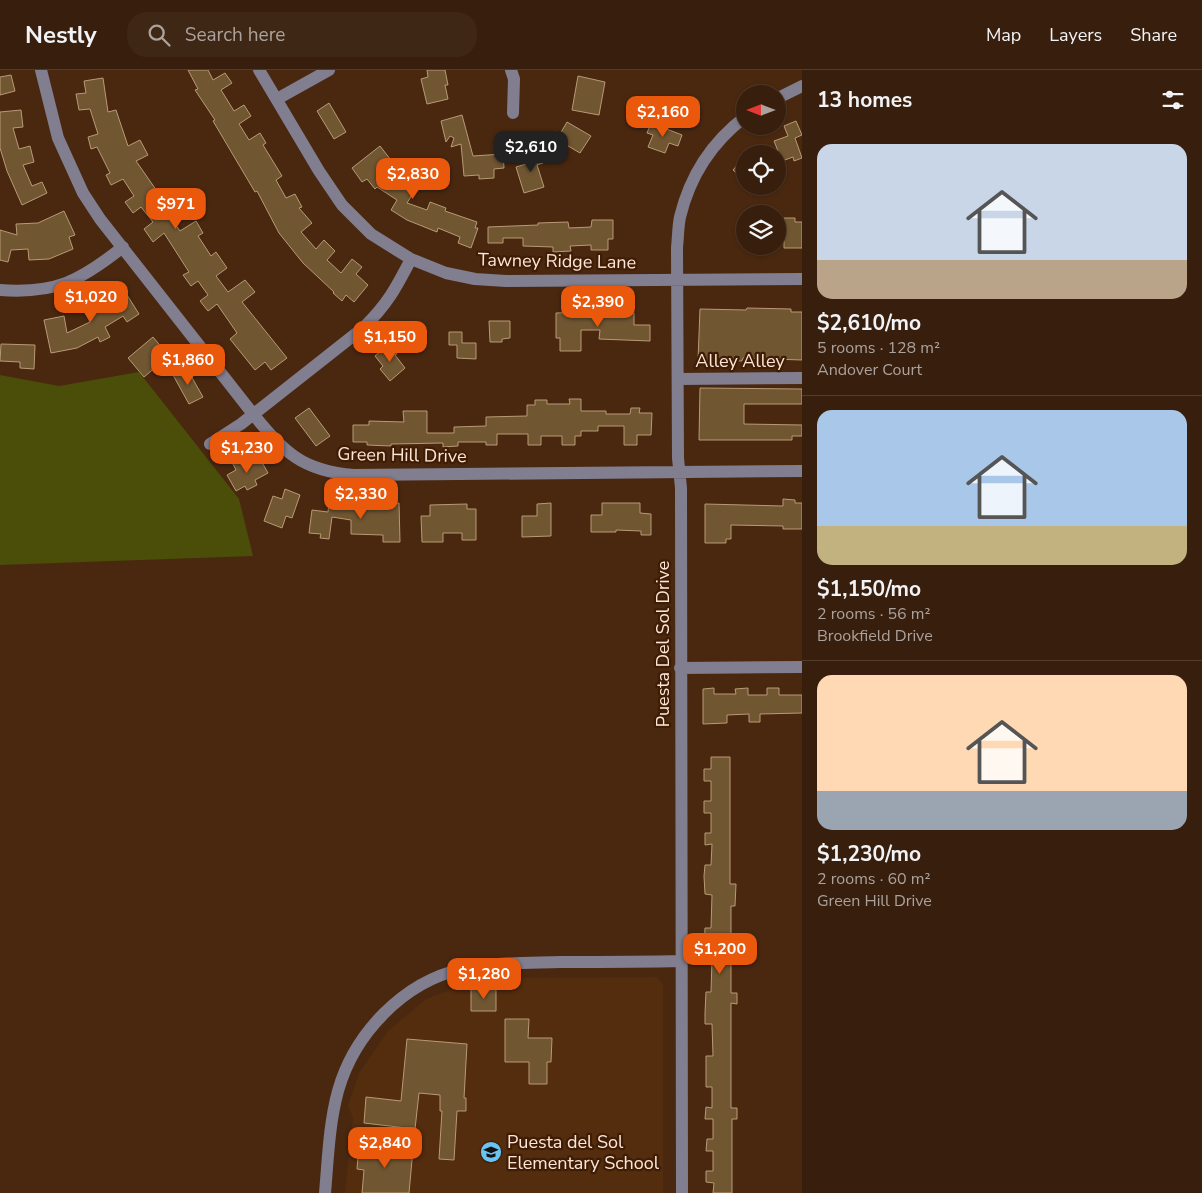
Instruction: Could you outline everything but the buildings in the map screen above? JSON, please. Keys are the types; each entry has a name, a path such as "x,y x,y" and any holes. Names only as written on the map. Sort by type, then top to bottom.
{"street":[{"name":"Green Hill Drive","path":"41,70 50,112 68,164 83,193 100,219 253,414 292,456 307,464 338,474 802,471"},
{"name":"Tawney Ridge Lane","path":"259,70 342,205 371,234 411,259 446,273 475,279 506,281 802,279"},
{"path":"277,99 329,70"},
{"path":"511,70 514,79 513,113"},
{"path":"786,94 802,86"},
{"name":"Puesta Del Sol Drive","path":"682,1193 680,472 677,280 680,218 692,182 707,155 728,130 736,124"},
{"path":"0,290 32,291 62,285 91,271 123,247"},
{"path":"210,444 253,414 363,328 393,294 411,259"},
{"name":"Alley Alley","path":"678,379 802,378"},
{"path":"680,668 802,667"},
{"path":"325,1193 332,1118 338,1090 352,1054 371,1028 394,1004 427,981 460,969 498,963 682,961"}],"shaded area":[{"path":"139,372 239,499 253,556 0,565 0,375 59,386"},
{"path":"657,977 663,984 663,1193 345,1193 353,1118 348,1106 359,1073 388,1031 426,999 466,984 506,978"}],"place":[{"name":"Puesta del Sol Elementary School","path":"491,1152"}]}
